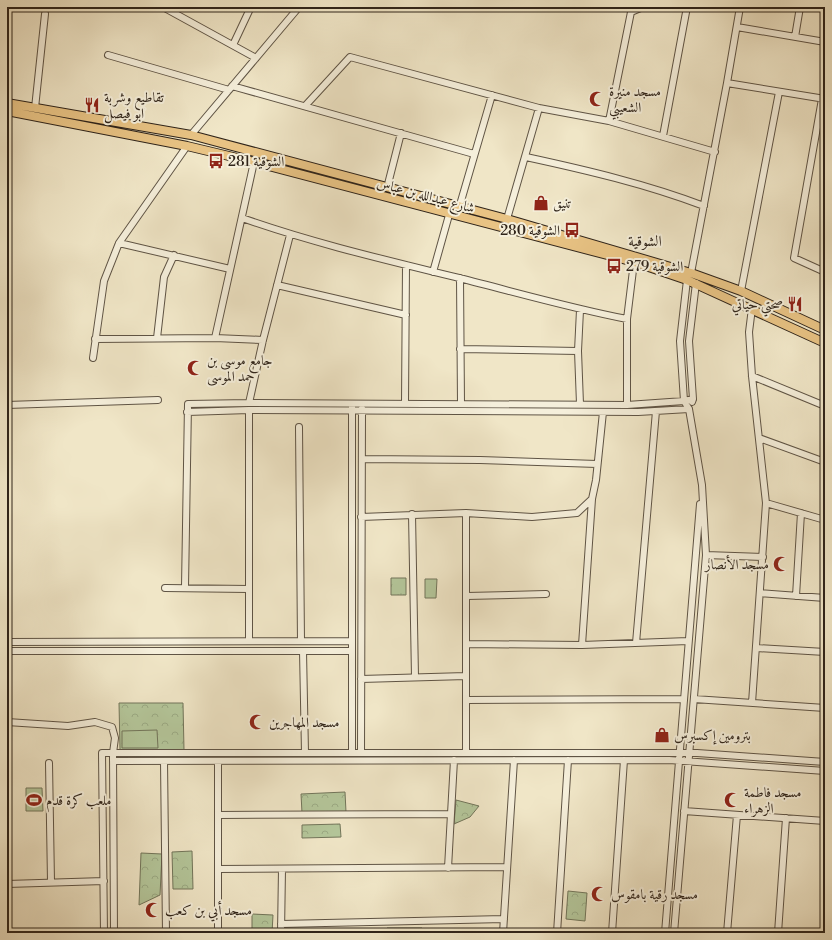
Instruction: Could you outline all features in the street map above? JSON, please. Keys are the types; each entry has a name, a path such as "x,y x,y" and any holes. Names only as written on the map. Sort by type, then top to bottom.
{"main road":[{"name":"شارع عبدالله بن عباس","path":"7,103 191,135 459,208 507,219 741,291 825,329"},
{"name":"شارع عبدالله بن عباس","path":"7,111 187,146 254,162 689,276 696,283 825,343"}],"street":[{"path":"163,7 256,58"},
{"path":"233,45 249,11 246,7"},
{"path":"191,135 299,7"},
{"path":"609,121 631,12 643,7"},
{"path":"663,136 686,7"},
{"path":"674,933 706,555 702,485 689,409 684,401 680,341 689,276 728,83 740,7"},
{"path":"795,37 800,7"},
{"path":"35,108 45,14"},
{"path":"737,27 825,42"},
{"path":"108,55 305,106 474,154"},
{"path":"305,106 350,57 539,108 609,121 714,152"},
{"path":"728,83 824,99 794,258 825,272"},
{"path":"741,291 779,92"},
{"path":"459,208 492,95"},
{"path":"507,219 539,108"},
{"path":"387,188 400,133"},
{"path":"92,358 104,281 119,243 187,146"},
{"path":"526,157 608,175 669,193 704,206"},
{"path":"215,338 254,162"},
{"path":"433,272 449,214"},
{"path":"242,218 290,235 580,310 627,319"},
{"path":"249,403 262,340 290,235"},
{"path":"119,243 230,269"},
{"path":"157,338 164,277 174,255"},
{"path":"627,405 627,319 634,262"},
{"path":"405,403 406,265"},
{"path":"460,278 461,404"},
{"path":"689,409 693,399 689,341 696,283"},
{"path":"277,285 406,315"},
{"path":"752,308 749,332 752,376 766,503 752,703"},
{"path":"580,310 578,351 580,404"},
{"path":"96,339 215,338 262,340"},
{"path":"460,349 578,351"},
{"path":"752,376 825,406"},
{"path":"186,587 188,404 405,403 627,405 693,399"},
{"path":"7,405 158,400"},
{"path":"352,403 352,753"},
{"path":"361,403 361,753"},
{"path":"187,412 249,410 603,412 689,409"},
{"path":"249,410 249,641"},
{"path":"636,643 656,411"},
{"path":"582,645 592,499 596,480 603,412"},
{"path":"298,426 301,641"},
{"path":"759,438 825,462"},
{"path":"362,459 480,460 597,464"},
{"path":"665,933 683,699 702,485"},
{"path":"361,517 466,513 532,517 577,513 592,499"},
{"path":"766,503 825,520"},
{"path":"466,513 466,753"},
{"path":"796,596 801,513"},
{"path":"412,514 415,677"},
{"path":"706,555 763,557"},
{"path":"165,588 186,587 249,589"},
{"path":"760,593 825,598"},
{"path":"467,596 546,594"},
{"path":"7,642 352,641"},
{"path":"466,644 582,645 688,641"},
{"path":"756,648 825,652"},
{"path":"7,651 352,651"},
{"path":"303,651 304,753"},
{"path":"361,678 466,676"},
{"path":"466,700 683,699"},
{"path":"694,699 825,708"},
{"path":"7,722 68,726 90,722 102,723 112,727 114,732 114,933"},
{"path":"104,933 102,752 689,753 825,762"},
{"path":"448,868 454,760"},
{"path":"503,933 514,760"},
{"path":"557,933 568,760"},
{"path":"612,933 624,760"},
{"path":"113,761 678,760 825,771"},
{"path":"164,761 166,933"},
{"path":"218,761 218,933"},
{"path":"49,763 51,882"},
{"path":"684,811 825,821"},
{"path":"218,815 451,814"},
{"path":"726,933 737,815"},
{"path":"778,933 786,818"},
{"path":"218,869 507,867"},
{"path":"281,933 282,869"},
{"path":"7,884 104,881"},
{"path":"281,924 504,919"}],"green space":[{"path":"391,578 406,578 406,595 391,595"},
{"path":"425,579 437,579 436,598 425,598"},
{"path":"119,703 183,703 184,750 120,750"},
{"path":"157,730 158,748 122,748 122,731"},
{"name":"ملعب كرة قدم","path":"26,788 42,788 43,811 26,811"},
{"path":"345,792 346,812 302,813 301,794"},
{"path":"456,800 479,806 470,817 454,824"},
{"path":"340,824 341,837 302,838 302,825"},
{"path":"192,851 193,889 173,889 172,852"},
{"path":"141,853 162,854 160,895 139,905"},
{"path":"568,891 587,893 585,921 566,919"},
{"path":"252,914 273,915 272,933 252,933"},
{"path":"387,928 422,928 422,933 387,933"}],"place":[{"name":"مسجد منيرة الشعيبي","path":"597,99"},
{"name":"تقاطيع وشربة ابو فيصل","path":"92,105"},
{"name":"الشوقية 281","path":"216,161"},
{"name":"تنيق","path":"541,203"},
{"name":"الشوقية 280","path":"572,230"},
{"name":"الشوقية 279","path":"614,266"},
{"name":"صحتي حياتي","path":"795,304"},
{"name":"جامع موسى بن حمد الموسى","path":"195,368"},
{"name":"مسجد الأنصار","path":"781,564"},
{"name":"مسجد المهاجرين","path":"257,722"},
{"name":"بترومين إكسبرس","path":"662,735"},
{"name":"ملعب كرة قدم","path":"34,800"},
{"name":"مسجد فاطمة الزهراء","path":"732,800"},
{"name":"مسجد رقية بامقوس","path":"599,894"},
{"name":"مسجد أبي بن كعب","path":"153,910"}],"district":[{"name":"الشوقية","path":"645,241"}]}
